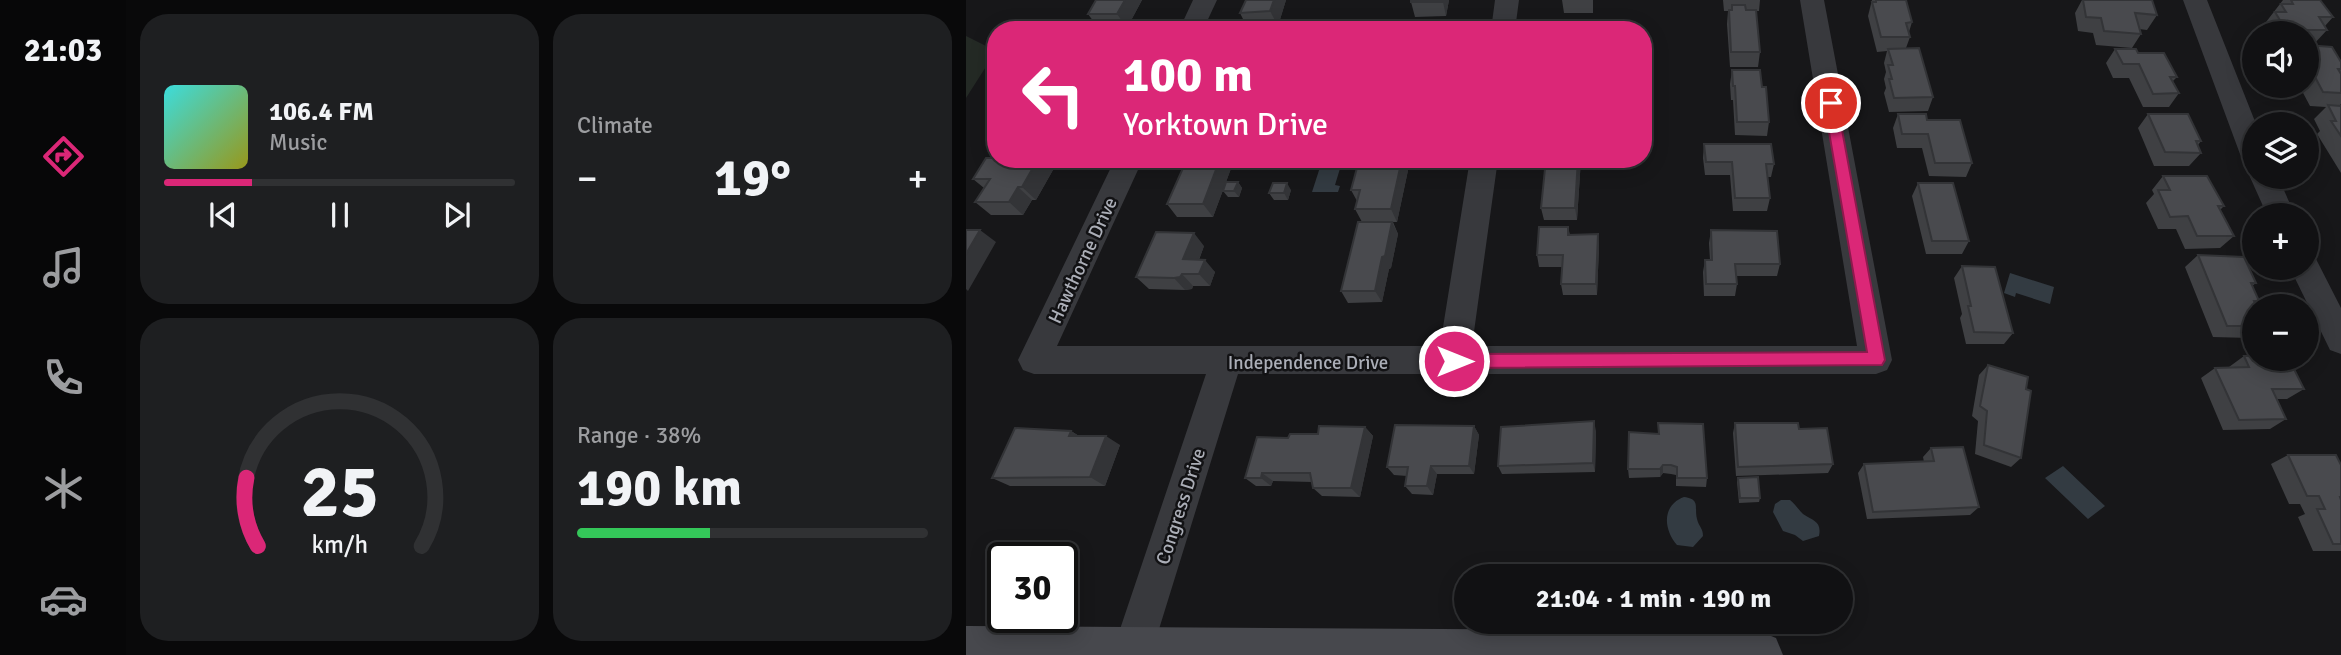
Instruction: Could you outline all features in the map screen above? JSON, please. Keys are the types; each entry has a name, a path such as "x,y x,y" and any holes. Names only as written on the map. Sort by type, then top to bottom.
{"street":[{"path":"1195,21 1205,0"},
{"path":"1504,21 1507,0"},
{"name":"Independence Drive","path":"1034,360 1877,360 1812,0"},
{"path":"2194,0 2242,123"},
{"name":"Hawthorne Drive","path":"1034,360 1125,168"},
{"path":"1454,361 1483,168"},
{"path":"2311,280 2341,340"},
{"name":"Congress Drive","path":"1133,650 1226,362"},
{"path":"966,650 1759,655"}],"shaded area":[{"path":"966,36 987,46 987,65 966,98"},
{"path":"1320,168 1340,168 1335,185 1340,186 1338,192 1312,192"},
{"path":"2010,273 2054,287 2050,304 2016,293 2015,297 2004,293"},
{"path":"2063,466 2105,506 2088,519 2045,478"},
{"path":"1684,497 1695,502 1697,519 1703,533 1693,547 1677,545 1667,525 1668,511"},
{"path":"1781,500 1790,500 1803,514 1816,522 1819,536 1803,541 1783,531 1773,512 1775,504"}],"building":[{"path":"1096,0 1125,0 1117,14 1088,14"},
{"path":"1246,0 1274,0 1270,11 1240,13"},
{"path":"1443,0 1443,2 1411,2"},
{"path":"1906,0 1912,22 1906,23 1910,37 1881,37 1872,2"},
{"path":"2083,0 2152,0 2157,15 2135,13 2141,34 2104,31 2101,18 2086,17"},
{"path":"2291,0 2320,0 2333,17 2319,17 2327,30 2319,30 2319,21 2280,21 2275,12 2286,12 2281,4 2293,4"},
{"path":"1732,5 1745,5 1746,10 1756,10 1760,52 1731,52 1729,10 1732,10"},
{"path":"2319,46 2332,47 2341,62 2341,69 2338,69 2341,74 2341,93 2323,92 2319,84"},
{"path":"1919,48 1933,97 1894,98 1888,65 1893,65 1888,49"},
{"path":"2115,49 2136,49 2138,53 2164,53 2177,77 2170,77 2179,93 2153,94 2139,64 2123,64"},
{"path":"1732,70 1760,70 1762,87 1766,87 1769,122 1737,122"},
{"path":"2328,105 2341,106 2341,136 2331,121 2336,121"},
{"path":"1898,114 1926,114 1927,120 1960,120 1972,163 1935,163 1928,134 1902,134"},
{"path":"2148,114 2188,114 2201,141 2196,141 2201,153 2165,152"},
{"path":"1704,144 1771,144 1774,164 1766,164 1770,198 1735,198 1732,162 1706,162"},
{"path":"986,158 987,168 1033,168 1009,202 975,202 990,179 973,179"},
{"path":"1183,168 1217,168 1203,204 1167,204"},
{"path":"1357,168 1400,168 1391,209 1355,209 1360,190 1351,190"},
{"path":"1545,168 1577,168 1575,208 1541,208"},
{"path":"2163,176 2207,176 2224,206 2218,206 2234,236 2197,236 2188,216 2170,217 2158,190 2170,190"},
{"path":"1226,182 1238,182 1234,191 1223,191"},
{"path":"1273,183 1287,183 1284,193 1269,193"},
{"path":"1918,183 1953,183 1969,241 1932,241"},
{"path":"1358,222 1392,222 1385,256 1382,257 1375,291 1341,291"},
{"path":"1539,227 1568,227 1568,235 1598,234 1596,284 1561,284 1563,255 1537,255"},
{"path":"966,230 980,230 966,254"},
{"path":"1711,230 1777,231 1780,264 1735,264 1737,284 1706,284 1705,260 1712,260"},
{"path":"1156,232 1194,233 1183,259 1205,260 1199,274 1182,274 1174,278 1136,277"},
{"path":"2198,255 2242,257 2242,280 2255,280 2256,283 2251,283 2256,294 2242,294 2242,326 2227,326"},
{"path":"1962,266 1995,267 2013,333 1974,332"},
{"path":"1988,365 2028,377 2026,389 2031,391 2021,458 1984,445 1987,411 1980,406"},
{"path":"2215,368 2295,371 2304,389 2272,389 2286,419 2239,420"},
{"path":"1594,421 1593,463 1498,466 1501,427"},
{"path":"1658,423 1703,424 1707,478 1677,478 1677,467 1671,465 1663,465 1660,469 1628,469 1629,432 1659,434"},
{"path":"1735,423 1798,423 1799,429 1827,428 1833,464 1738,467"},
{"path":"1395,425 1474,426 1469,466 1431,466 1427,486 1405,486 1408,467 1387,467"},
{"path":"1319,426 1365,427 1351,488 1313,488 1310,473 1262,473 1261,478 1245,478 1257,437 1288,438 1290,434 1318,434"},
{"path":"1015,428 1071,431 1069,436 1106,436 1090,477 992,478"},
{"path":"1963,447 1979,507 1873,512 1864,464 1934,461 1931,448"},
{"path":"2288,455 2336,455 2341,465 2341,544 2333,544 2317,509 2325,509 2319,496 2307,496"},
{"path":"1758,477 1760,498 1740,498 1738,478"}],"route":[{"path":"1454,361 1877,360 1831,103"}]}
